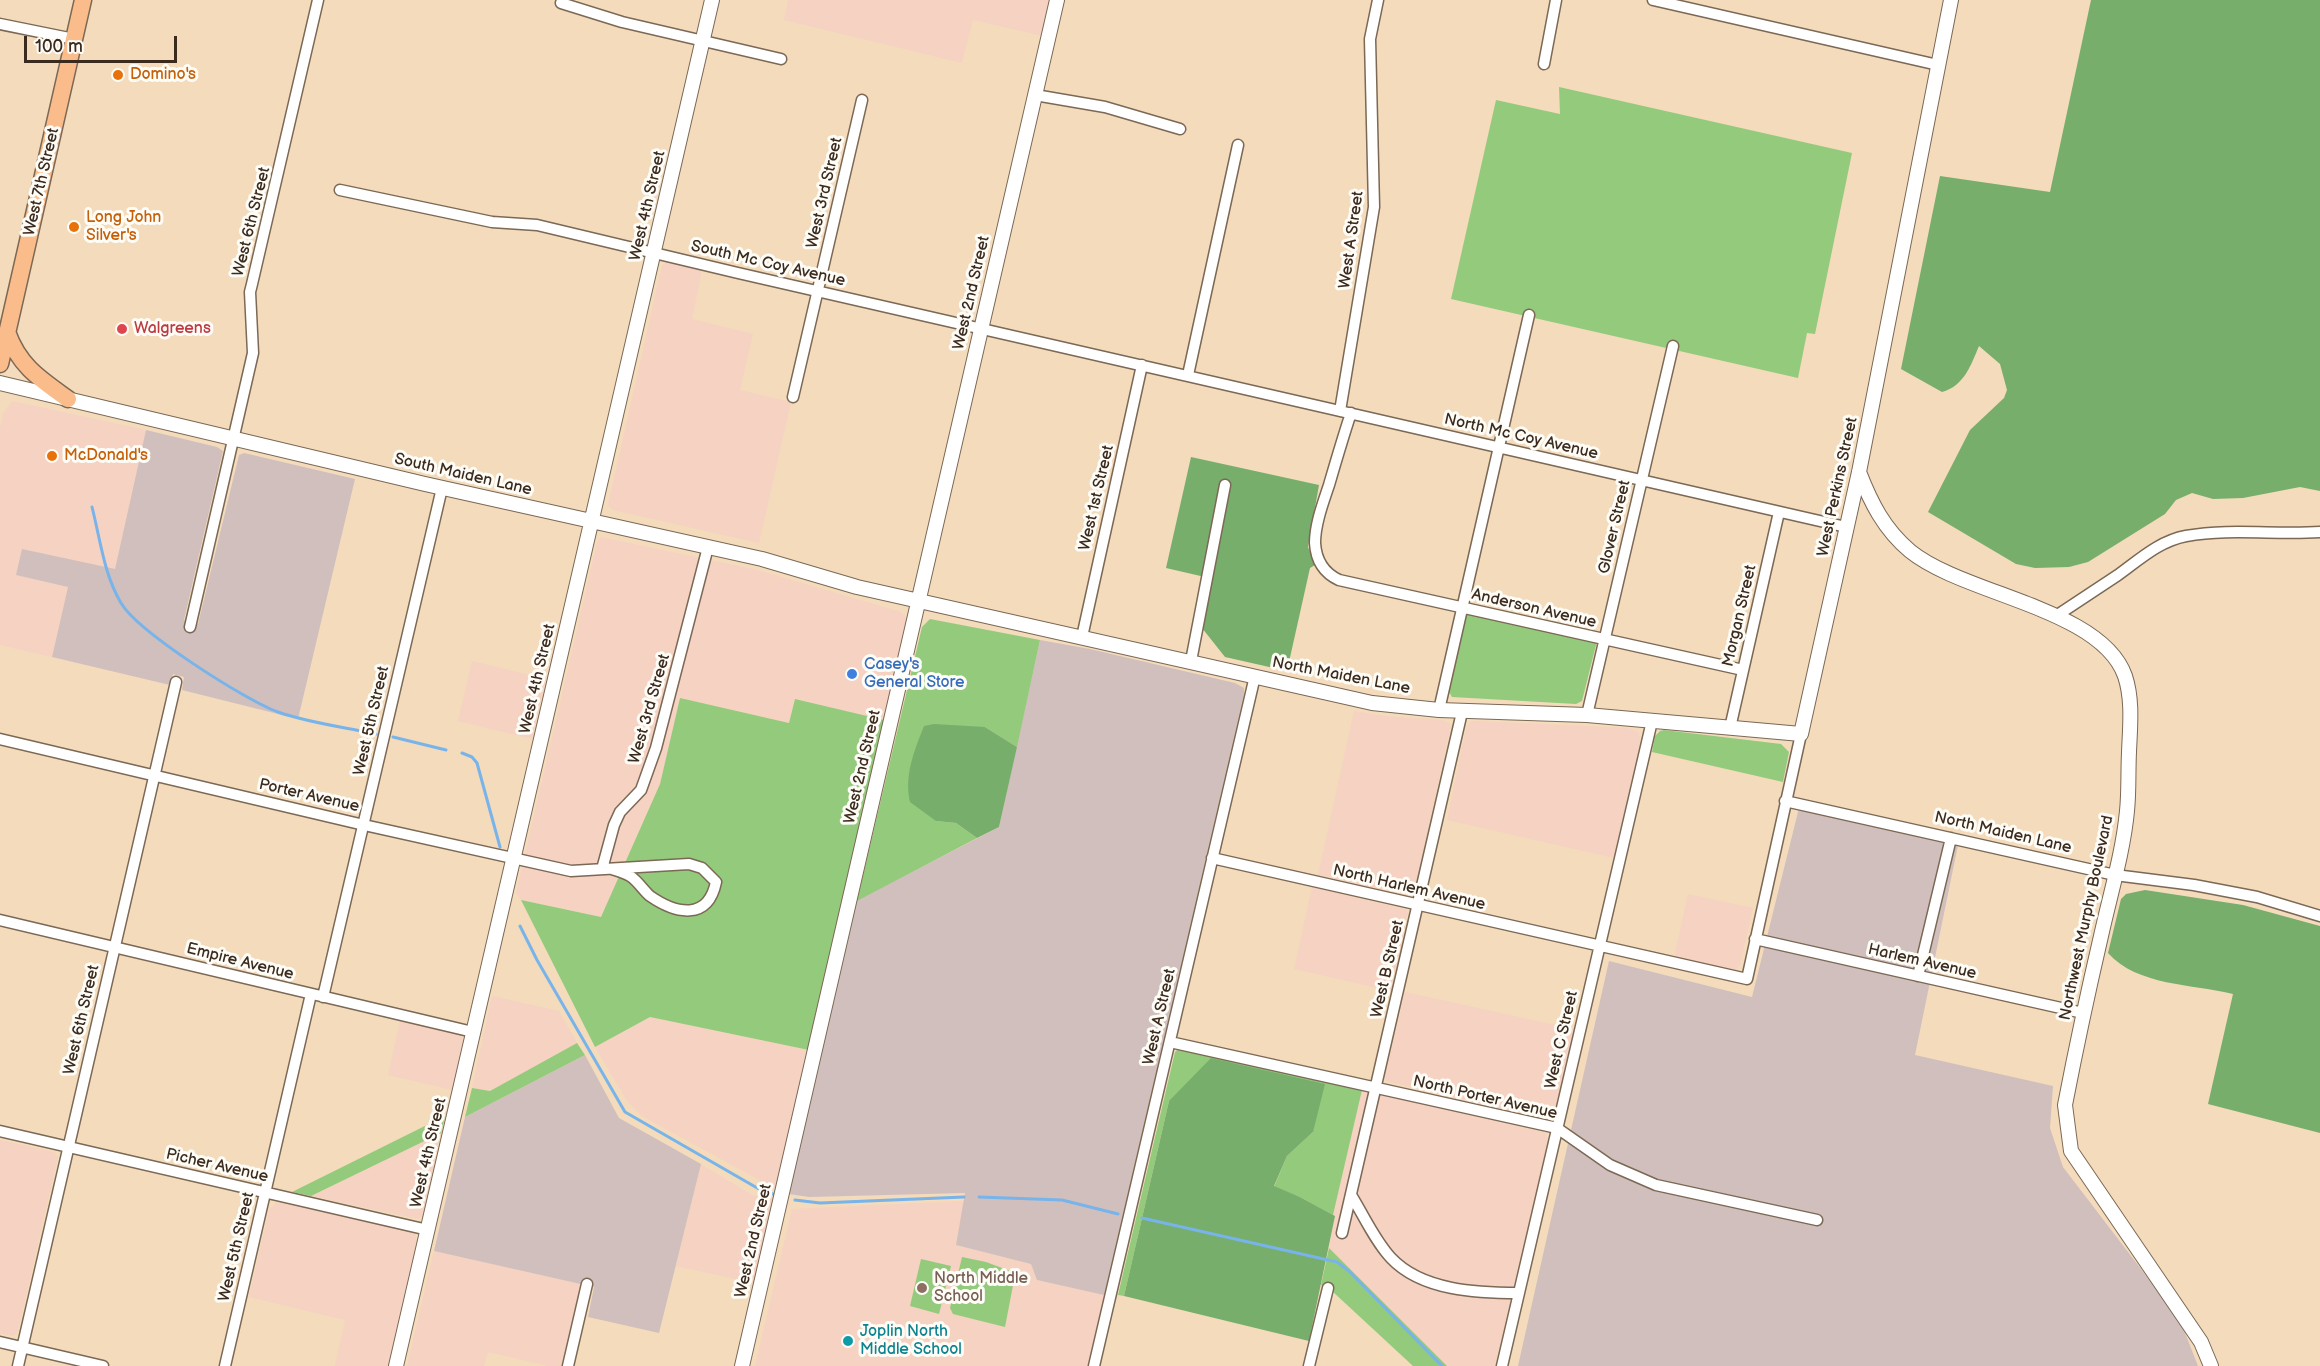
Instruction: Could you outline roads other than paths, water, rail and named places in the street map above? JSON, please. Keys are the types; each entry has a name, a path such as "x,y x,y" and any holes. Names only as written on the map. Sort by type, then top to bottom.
{"main road":[{"name":"West 7th Street","path":"0,364 83,0"},
{"path":"8,332 14,350 29,369 69,399"}],"street":[{"name":"West 6th Street","path":"190,627 253,353 250,292 318,0"},
{"name":"West 4th Street","path":"396,1366 712,0"},
{"name":"West 2nd Street","path":"742,1366 1057,0"},
{"name":"West A Street","path":"1323,568 1315,548 1316,536 1346,412 1374,207 1370,39 1378,0"},
{"path":"1544,64 1556,0"},
{"path":"1653,0 1938,65"},
{"name":"West Perkins Street","path":"1599,947 1747,979 1859,472 1951,0"},
{"path":"561,3 622,22 781,59"},
{"path":"0,24 74,39"},
{"path":"1035,95 1105,107 1180,129"},
{"name":"West 3rd Street","path":"793,397 862,100"},
{"path":"1188,375 1238,145"},
{"name":"South Mc Coy Avenue","path":"340,190 492,222 537,225 1188,375"},
{"path":"1439,710 1529,315"},
{"name":"Glover Street","path":"1587,715 1672,346"},
{"name":"West 1st Street","path":"1082,637 1142,365"},
{"name":"North Mc Coy Avenue","path":"1188,375 1846,527"},
{"name":"South Maiden Lane","path":"0,383 442,488 762,559 858,587 918,600"},
{"name":"Northwest Murphy Boulevard","path":"1859,472 1881,520 1894,536 1919,557 1972,583 2056,616 2100,641 2115,656 2125,674 2130,694 2127,812 2065,1105 2071,1151 2201,1342 2211,1366"},
{"path":"1191,661 1225,485"},
{"name":"West 5th Street","path":"323,997 442,488"},
{"name":"Morgan Street","path":"1730,728 1779,512"},
{"path":"2056,616 2143,556 2164,543 2185,536 2237,532 2286,535 2320,532"},
{"name":"West 3rd Street","path":"607,869 614,825 620,812 641,790 656,748 708,547"},
{"name":"Anderson Avenue","path":"1323,568 1339,580 1743,670"},
{"name":"North Maiden Lane","path":"918,600 1372,703 1462,712 1587,715 1800,734"},
{"name":"West A Street","path":"1094,1366 1255,676"},
{"name":"West 6th Street","path":"18,1366 176,682"},
{"name":"West B Street","path":"1342,1233 1462,712"},
{"name":"West C Street","path":"1502,1366 1652,721"},
{"name":"Porter Avenue","path":"0,739 364,825 571,871 689,864 702,868 716,882 714,891 703,907 693,911 681,910 651,896 632,877 607,869"},
{"name":"North Maiden Lane","path":"1785,801 2115,875 2194,885 2257,897 2320,916"},
{"path":"1918,976 1951,838"},
{"name":"North Harlem Avenue","path":"1212,858 1599,947"},
{"name":"Empire Avenue","path":"0,920 474,1032"},
{"name":"Harlem Avenue","path":"1755,939 2083,1013"},
{"name":"West 5th Street","path":"225,1366 311,994"},
{"name":"North Porter Avenue","path":"1170,1041 1557,1128 1611,1165 1645,1181 1680,1192 1817,1220"},
{"name":"Picher Avenue","path":"0,1131 428,1230"},
{"path":"1351,1195 1386,1252 1403,1268 1447,1287 1475,1292 1519,1293"},
{"path":"568,1366 587,1284"},
{"path":"1310,1366 1328,1288"},
{"path":"0,1342 103,1366"}],"waterway":[{"path":"92,507 110,581 121,603 131,616 148,631 218,680 262,705 302,719 376,734"},
{"path":"393,737 446,750"},
{"path":"462,753 472,757 477,763 500,847"},
{"path":"520,926 537,960 625,1112 759,1189 773,1194"},
{"path":"795,1200 820,1203 964,1197"},
{"path":"979,1197 1062,1200 1118,1214"},
{"path":"1142,1218 1337,1262 1349,1271 1442,1366"}],"place":[{"name":"Domino's","path":"118,75"},
{"name":"Long John Silver's","path":"74,227"},
{"name":"Walgreens","path":"122,329"},
{"name":"McDonald's","path":"52,456"},
{"name":"Casey's General Store","path":"852,674"},
{"name":"North Middle School","path":"922,1288"},
{"name":"Joplin North Middle School","path":"848,1341"}]}
